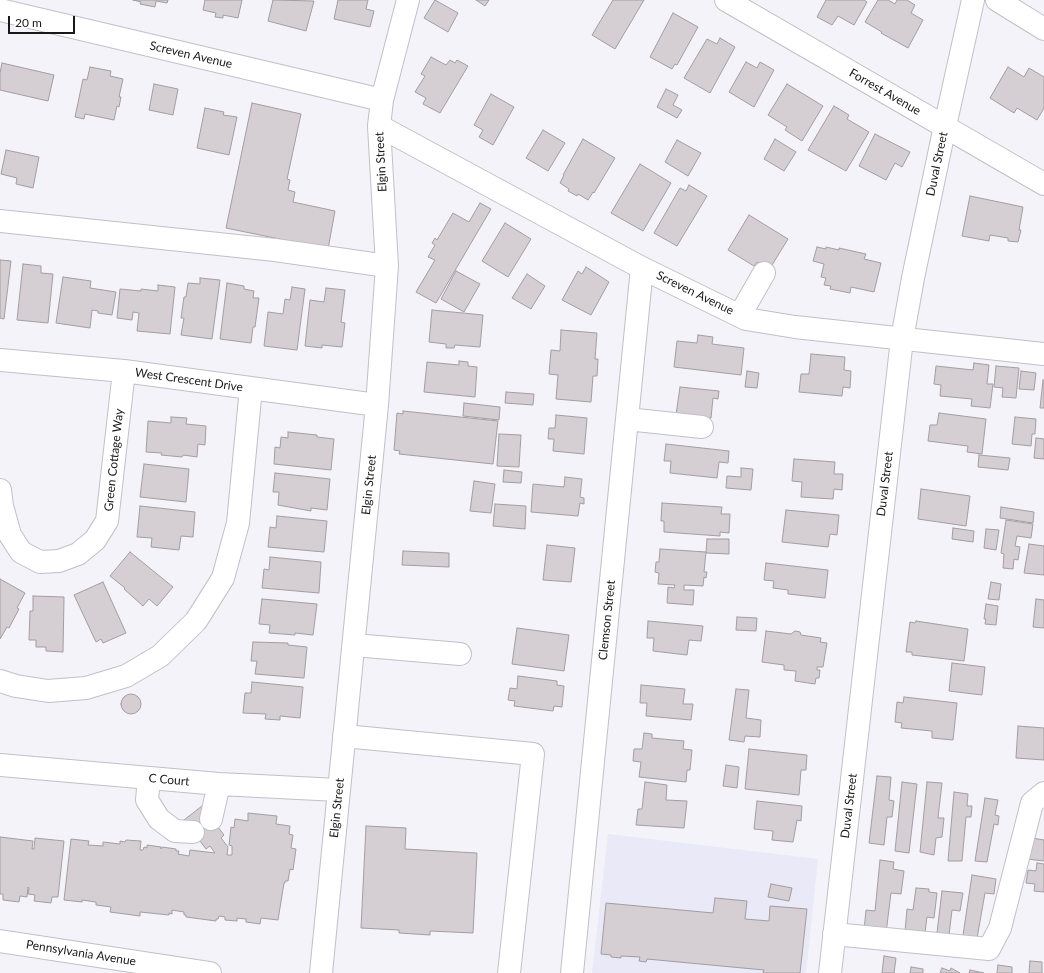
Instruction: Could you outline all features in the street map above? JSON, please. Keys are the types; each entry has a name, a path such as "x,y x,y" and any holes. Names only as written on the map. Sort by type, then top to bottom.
{"street":[{"name":"Elgin Street","path":"321,973 377,405 387,266 379,126 382,100 408,0"},
{"name":"Forrest Avenue","path":"726,0 1044,184"},
{"name":"Duval Street","path":"830,973 902,339 913,278 973,0"},
{"path":"997,0 1044,29"},
{"name":"Screven Avenue","path":"0,10 382,100"},
{"name":"Screven Avenue","path":"379,126 642,268 746,318 795,327 1044,354"},
{"path":"0,221 275,250 387,266"},
{"name":"Clemson Street","path":"572,973 642,268"},
{"path":"740,315 764,273"},
{"name":"West Crescent Drive","path":"0,360 124,371 377,405"},
{"name":"Green Cottage Way","path":"0,490 2,506 10,535 21,552 40,562 59,561 78,554 95,540 107,521 124,371"},
{"path":"0,682 48,691 86,688 126,676 160,656 196,621 223,578 238,523 251,388"},
{"path":"627,419 702,427"},
{"path":"354,645 460,654"},
{"path":"344,736 533,754 509,973"},
{"name":"C Court","path":"0,765 219,784 338,790"},
{"path":"149,778 147,800 159,819 175,831 193,832"},
{"path":"211,819 219,784"},
{"path":"834,934 989,949 1000,928 1032,802 1044,793"},
{"name":"Pennsylvania Avenue","path":"0,941 210,973"}],"shaded area":[{"path":"608,834 818,859 806,973 592,973"}],"building":[{"path":"133,0 168,0 167,3 156,1 155,7 140,4 141,2"},
{"path":"205,0 242,0 238,18 223,15 223,18 215,17 216,13 203,10"},
{"path":"273,0 314,1 306,31 268,21"},
{"path":"338,0 368,0 366,9 374,11 370,27 334,19"},
{"path":"435,0 458,13 448,32 424,18"},
{"path":"476,0 489,0 485,6"},
{"path":"613,0 644,0 615,49 592,35"},
{"path":"826,0 864,0 867,2 854,25 838,16 832,25 817,17"},
{"path":"878,0 888,0 895,4 897,0 907,0 915,5 911,13 923,20 908,48 865,22"},
{"path":"673,13 698,27 677,65 675,64 672,69 650,57"},
{"path":"720,38 735,47 710,93 684,78 707,39 717,44"},
{"path":"431,57 446,65 450,60 455,63 457,60 468,66 440,113 423,104 426,98 415,92 425,76 421,74"},
{"path":"746,62 757,68 760,62 774,70 754,107 729,92"},
{"path":"2,63 54,75 48,101 0,90 0,73"},
{"path":"90,67 111,71 110,76 123,79 119,97 121,97 119,107 117,106 114,120 85,114 84,119 75,117 83,79 87,80"},
{"path":"1008,67 1024,77 1029,68 1044,77 1044,108 1037,120 1017,108 1014,113 990,98"},
{"path":"154,84 178,89 173,115 149,110"},
{"path":"787,84 823,106 802,141 785,130 787,127 768,115"},
{"path":"666,89 678,95 673,105 682,110 677,118 657,107"},
{"path":"491,94 514,107 493,145 479,137 483,130 474,125"},
{"path":"252,103 301,114 287,179 290,180 288,190 295,192 293,202 335,211 328,249 226,228"},
{"path":"834,106 849,115 847,119 869,132 846,171 808,150"},
{"path":"205,108 224,112 223,115 237,117 229,155 197,148"},
{"path":"543,130 565,143 548,171 526,158"},
{"path":"875,134 910,152 902,167 895,163 886,180 859,166"},
{"path":"583,139 615,158 594,193 593,192 588,200 578,194 577,196 568,191 569,189 560,183"},
{"path":"775,139 796,152 784,171 764,159"},
{"path":"677,140 701,153 688,176 665,162"},
{"path":"6,150 39,157 33,188 16,184 17,178 1,174"},
{"path":"640,164 671,183 643,231 611,213"},
{"path":"689,185 707,196 677,246 654,233 680,188 686,191"},
{"path":"970,196 1023,207 1019,230 1021,230 1018,242 1008,241 1008,238 990,235 989,241 962,236"},
{"path":"480,203 491,209 436,303 416,292 435,260 428,257 435,245 432,243 435,238 437,240 453,213 469,222"},
{"path":"749,215 788,239 769,270 757,262 754,266 728,250"},
{"path":"505,223 531,239 508,277 482,261"},
{"path":"817,247 826,249 826,247 839,250 839,248 866,254 864,259 881,263 874,292 851,287 850,293 830,289 831,286 824,285 826,278 821,277 824,264 813,261"},
{"path":"0,260 11,261 4,319 0,318"},
{"path":"23,264 41,266 41,273 53,274 48,323 17,320"},
{"path":"586,267 609,282 591,315 562,300 578,271 582,274"},
{"path":"456,271 480,284 464,312 441,299"},
{"path":"527,274 545,286 531,309 512,298"},
{"path":"63,277 91,281 90,288 116,292 112,315 98,313 98,311 92,310 90,328 56,323"},
{"path":"200,278 220,280 212,339 181,335 184,318 181,318 188,283 200,284"},
{"path":"227,283 244,286 244,289 254,291 253,298 259,298 251,343 220,339"},
{"path":"158,285 175,287 170,334 137,331 139,313 133,312 132,320 117,318 120,289 158,291"},
{"path":"292,287 305,289 297,350 264,346 268,312 283,314 285,299 290,300"},
{"path":"326,288 345,290 341,322 345,323 342,347 322,345 322,348 305,346 310,300 324,302"},
{"path":"432,310 483,315 480,347 455,345 454,348 446,348 446,344 429,342"},
{"path":"561,330 597,333 595,359 598,359 597,376 593,376 591,402 556,399 558,375 549,374 551,350 560,351"},
{"path":"698,335 713,337 712,344 744,348 741,375 674,367 677,341 697,343"},
{"path":"811,354 845,357 844,370 851,371 850,388 843,387 842,396 799,392 801,374 809,374"},
{"path":"459,361 468,362 468,366 477,367 475,397 424,392 427,362 459,365"},
{"path":"974,363 989,365 987,384 993,384 990,408 971,406 972,399 940,396 941,385 934,384 936,366 973,370"},
{"path":"996,366 1019,368 1016,398 1002,397 1003,388 994,387"},
{"path":"747,371 759,373 757,388 745,387"},
{"path":"1021,371 1036,373 1034,390 1019,389"},
{"path":"1043,380 1044,408 1040,408"},
{"path":"680,387 719,391 718,399 713,398 711,418 676,415"},
{"path":"506,392 534,394 533,405 505,403"},
{"path":"464,403 500,407 499,420 463,416"},
{"path":"403,411 498,421 493,464 399,454 400,451 394,450 397,413 403,414"},
{"path":"939,413 986,419 982,454 967,452 968,446 928,441 930,425 937,425"},
{"path":"556,415 587,418 584,454 553,451 554,439 548,439 549,428 555,428"},
{"path":"171,417 187,418 186,424 206,426 205,445 198,444 197,457 183,455 182,457 161,455 162,453 146,452 148,421 171,423"},
{"path":"1015,417 1036,419 1035,434 1032,434 1031,446 1012,444"},
{"path":"288,432 317,435 317,437 334,439 331,470 274,464 275,447 280,448 281,437 288,438"},
{"path":"499,434 521,435 519,467 497,466"},
{"path":"1036,438 1044,439 1044,459 1034,458"},
{"path":"666,444 729,451 728,463 719,462 717,478 670,473 671,461 664,461"},
{"path":"979,455 1010,458 1008,470 978,467"},
{"path":"794,459 835,462 834,474 843,474 842,490 834,489 833,499 801,497 802,482 792,481"},
{"path":"144,464 189,469 186,502 140,497"},
{"path":"741,468 753,469 751,490 726,488 727,476 741,477"},
{"path":"504,470 522,472 521,483 503,482"},
{"path":"275,473 330,479 327,510 311,508 311,511 278,505 279,492 273,492"},
{"path":"565,477 582,479 580,497 584,498 584,504 580,503 578,516 531,512 533,484 564,487"},
{"path":"474,481 495,484 491,513 470,511"},
{"path":"921,489 970,496 966,526 918,519"},
{"path":"662,503 722,507 721,514 730,514 729,533 720,532 720,536 664,532 664,521 661,521"},
{"path":"495,504 526,506 525,529 493,526"},
{"path":"140,506 195,512 193,537 181,536 179,550 151,547 152,538 137,537"},
{"path":"1001,507 1034,512 1033,523 1000,518"},
{"path":"786,510 839,515 837,535 830,534 828,547 782,542"},
{"path":"277,516 327,521 324,552 268,547 270,527 276,528"},
{"path":"1006,520 1033,524 1031,538 1017,536 1015,546 1020,547 1018,560 1014,559 1013,569 1003,568 1004,554 1001,553"},
{"path":"953,528 974,531 973,542 952,539"},
{"path":"986,529 999,530 996,550 984,548"},
{"path":"707,539 729,539 729,554 706,553"},
{"path":"1029,544 1044,546 1044,575 1024,573"},
{"path":"547,545 575,548 571,582 543,580"},
{"path":"660,549 706,552 704,572 707,572 706,578 704,577 703,586 684,585 684,590 694,590 693,605 667,603 668,587 674,588 675,585 658,584 659,573 655,572 656,562 659,562"},
{"path":"403,551 449,553 449,567 402,565"},
{"path":"130,552 173,587 157,606 149,599 143,606 124,589 125,588 110,576"},
{"path":"270,557 321,562 319,593 262,588 264,569 269,570"},
{"path":"766,563 828,570 825,598 788,594 788,590 773,588 774,581 764,580"},
{"path":"0,579 25,593 9,628 7,627 0,639"},
{"path":"103,582 126,633 103,643 101,639 96,642 74,595"},
{"path":"991,582 1001,584 999,600 988,599"},
{"path":"33,596 64,597 63,652 46,651 46,647 36,647 36,640 29,640 30,611 33,611"},
{"path":"262,599 317,604 313,635 269,633 270,625 259,624"},
{"path":"1036,599 1044,600 1044,628 1033,627"},
{"path":"986,604 998,606 996,625 985,624 986,619 984,619"},
{"path":"737,617 757,618 756,631 736,630"},
{"path":"648,621 703,626 701,641 689,640 687,655 653,651 654,638 647,638"},
{"path":"916,621 968,629 964,661 912,655 912,652 906,652 910,622 915,623"},
{"path":"517,628 569,635 564,671 512,664"},
{"path":"766,631 791,634 795,631 800,632 801,635 821,638 820,642 827,643 823,667 817,667 817,670 820,670 819,678 816,678 815,684 795,681 796,671 784,670 784,665 762,662"},
{"path":"253,642 288,643 288,645 307,647 304,678 255,674 257,661 251,661"},
{"path":"952,663 985,667 982,695 949,691"},
{"path":"518,676 557,681 557,685 564,686 562,707 554,706 553,711 514,706 515,701 508,700 510,688 517,689"},
{"path":"252,682 303,687 300,718 280,716 280,720 265,719 266,714 243,713 245,693 251,693"},
{"path":"641,685 685,689 683,704 693,704 691,720 646,716 647,703 640,703"},
{"path":"736,689 749,690 746,718 761,720 760,737 745,736 744,742 729,740"},
{"path":"131,694 138,697 141,704 138,711 131,714 124,711 121,704 124,697"},
{"path":"904,697 957,703 953,740 932,738 932,731 901,728 902,723 895,722 897,702 903,703"},
{"path":"1018,726 1044,728 1044,760 1016,758"},
{"path":"644,733 652,734 652,738 684,741 683,749 692,750 690,770 687,770 686,782 639,777 641,762 633,761 634,749 642,749"},
{"path":"749,749 807,755 806,770 801,770 799,795 745,789"},
{"path":"726,765 739,767 737,788 723,786"},
{"path":"877,776 891,777 889,800 894,801 892,817 887,817 884,845 869,843"},
{"path":"645,782 667,785 666,800 687,801 684,828 636,825 638,809 642,809"},
{"path":"902,782 917,784 909,853 895,851"},
{"path":"927,782 942,783 938,818 944,818 942,837 936,838 934,855 920,852"},
{"path":"954,792 968,794 967,806 972,806 971,817 966,817 962,861 948,861"},
{"path":"985,798 998,800 995,815 999,816 998,825 994,824 987,862 975,861"},
{"path":"757,801 802,806 801,821 797,820 793,842 772,840 773,831 754,829"},
{"path":"202,806 224,835 221,838 228,847 227,855 232,855 232,846 229,845 231,827 234,828 235,819 248,821 248,813 277,816 276,824 290,826 289,834 293,835 291,848 296,849 293,870 290,869 288,881 285,881 284,883 278,920 261,918 260,924 246,922 246,919 237,918 237,921 225,920 225,917 219,916 216,921 186,917 184,912 172,910 172,914 169,913 169,915 140,912 140,916 110,912 111,907 96,905 96,902 64,900 71,839 89,841 88,845 103,846 103,842 120,844 120,841 125,842 126,840 141,841 140,850 143,850 144,847 147,848 147,845 161,847 161,849 162,847 176,849 176,851 179,851 178,854 189,856 190,850 215,853 210,846 206,849 184,820"},
{"path":"366,826 406,828 405,849 477,853 473,933 430,931 430,935 399,933 399,930 361,928"},
{"path":"0,837 33,841 32,849 34,849 35,838 64,841 58,897 52,897 51,903 34,901 35,895 28,894 28,887 27,897 20,896 19,902 3,900 3,894 0,894"},
{"path":"1032,838 1044,840 1044,861 1027,859"},
{"path":"880,860 894,862 893,869 904,871 901,894 891,893 886,933 864,931 866,910 875,911"},
{"path":"1037,863 1044,864 1044,892 1034,891 1035,884 1026,883 1028,870 1036,871"},
{"path":"972,875 996,879 994,894 985,893 976,944 962,942"},
{"path":"771,884 792,888 789,901 768,897"},
{"path":"916,888 929,889 929,892 937,893 934,918 927,917 924,940 905,931 907,909 913,910"},
{"path":"942,891 963,893 960,911 952,910 948,943 936,941"},
{"path":"715,898 747,901 745,919 769,921 770,906 807,909 800,973 763,973 764,970 647,959 646,962 639,961 640,957 621,956 621,958 601,954 606,903 713,913"},
{"path":"884,956 896,958 894,973 882,973"},
{"path":"1030,961 1042,962 1042,973 1029,973"},
{"path":"998,965 1012,967 1012,973 997,973"},
{"path":"911,967 923,969 923,973 910,973"},
{"path":"942,968 950,971 951,968 960,973 940,973"},
{"path":"970,970 984,973 969,973"}]}
